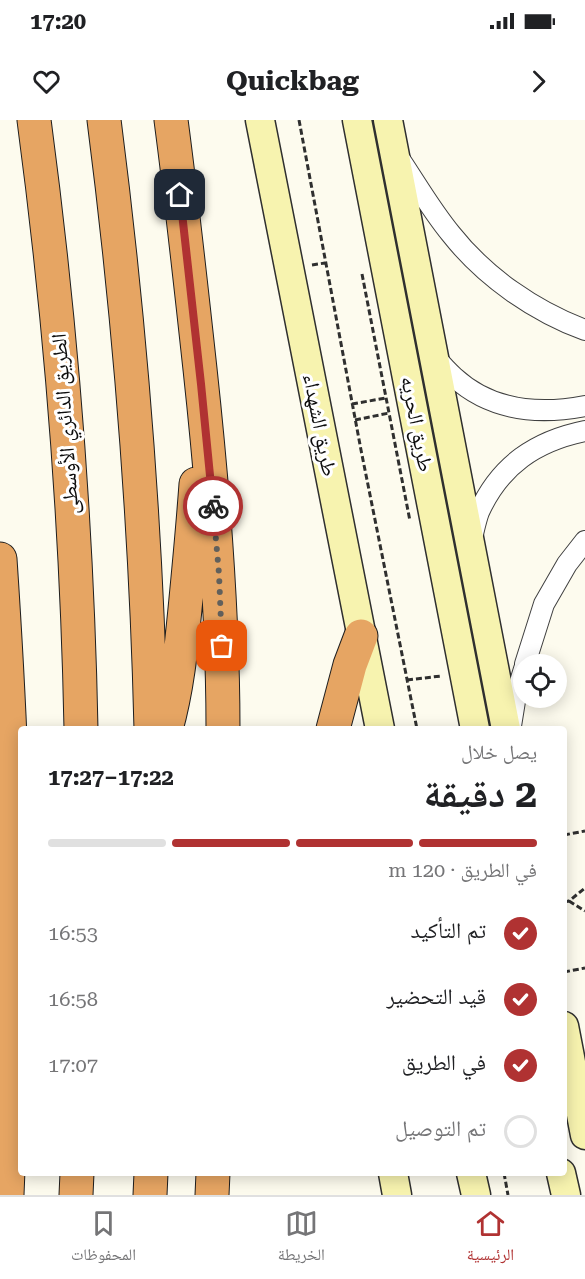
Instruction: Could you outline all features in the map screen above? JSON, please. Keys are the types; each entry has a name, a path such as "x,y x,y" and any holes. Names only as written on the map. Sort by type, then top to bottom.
{"highway":[{"name":"الطريق الدائري الأوسطى","path":"34,120 57,314 68,445 81,726"},
{"path":"105,120 136,427 152,726"},
{"path":"171,120 201,384 219,574 223,726"},
{"path":"167,726 182,637 193,517 201,384"},
{"path":"0,560 10,742 14,887 13,1030 7,1195"},
{"path":"334,726 350,665 361,636"},
{"path":"76,1195 77,1176"},
{"path":"150,1195 151,1176"},
{"path":"212,1195 213,1176"}],"street":[{"name":"طريق الشهداء","path":"260,120 379,726"},
{"name":"طريق الحريه","path":"357,120 475,726"},
{"name":"طريق الحريه","path":"388,120 508,726"},
{"path":"365,158 395,152 451,235 484,270 523,299 585,330"},
{"path":"435,357 455,378 479,395 506,406 536,411 565,410 585,406"},
{"path":"471,544 478,513 493,486 514,462 541,445 570,434 585,432"},
{"path":"528,654 544,604 567,564 585,541"},
{"path":"510,726 513,708"},
{"path":"567,1042 585,1135"},
{"path":"394,1176 397,1195"},
{"path":"472,1176 476,1195"},
{"path":"562,1176 566,1195"}],"path":[{"path":"298,120 416,726"},
{"path":"352,404 412,400"},
{"path":"355,420 412,400"},
{"path":"407,680 465,673"},
{"path":"567,834 585,831"},
{"path":"567,901 585,888"},
{"path":"567,902 585,911"},
{"path":"567,971 585,968"},
{"path":"505,1176 508,1195"}],"way so far":[{"path":"213,506 222,646"}],"route":[{"path":"180,195 213,506"}]}
